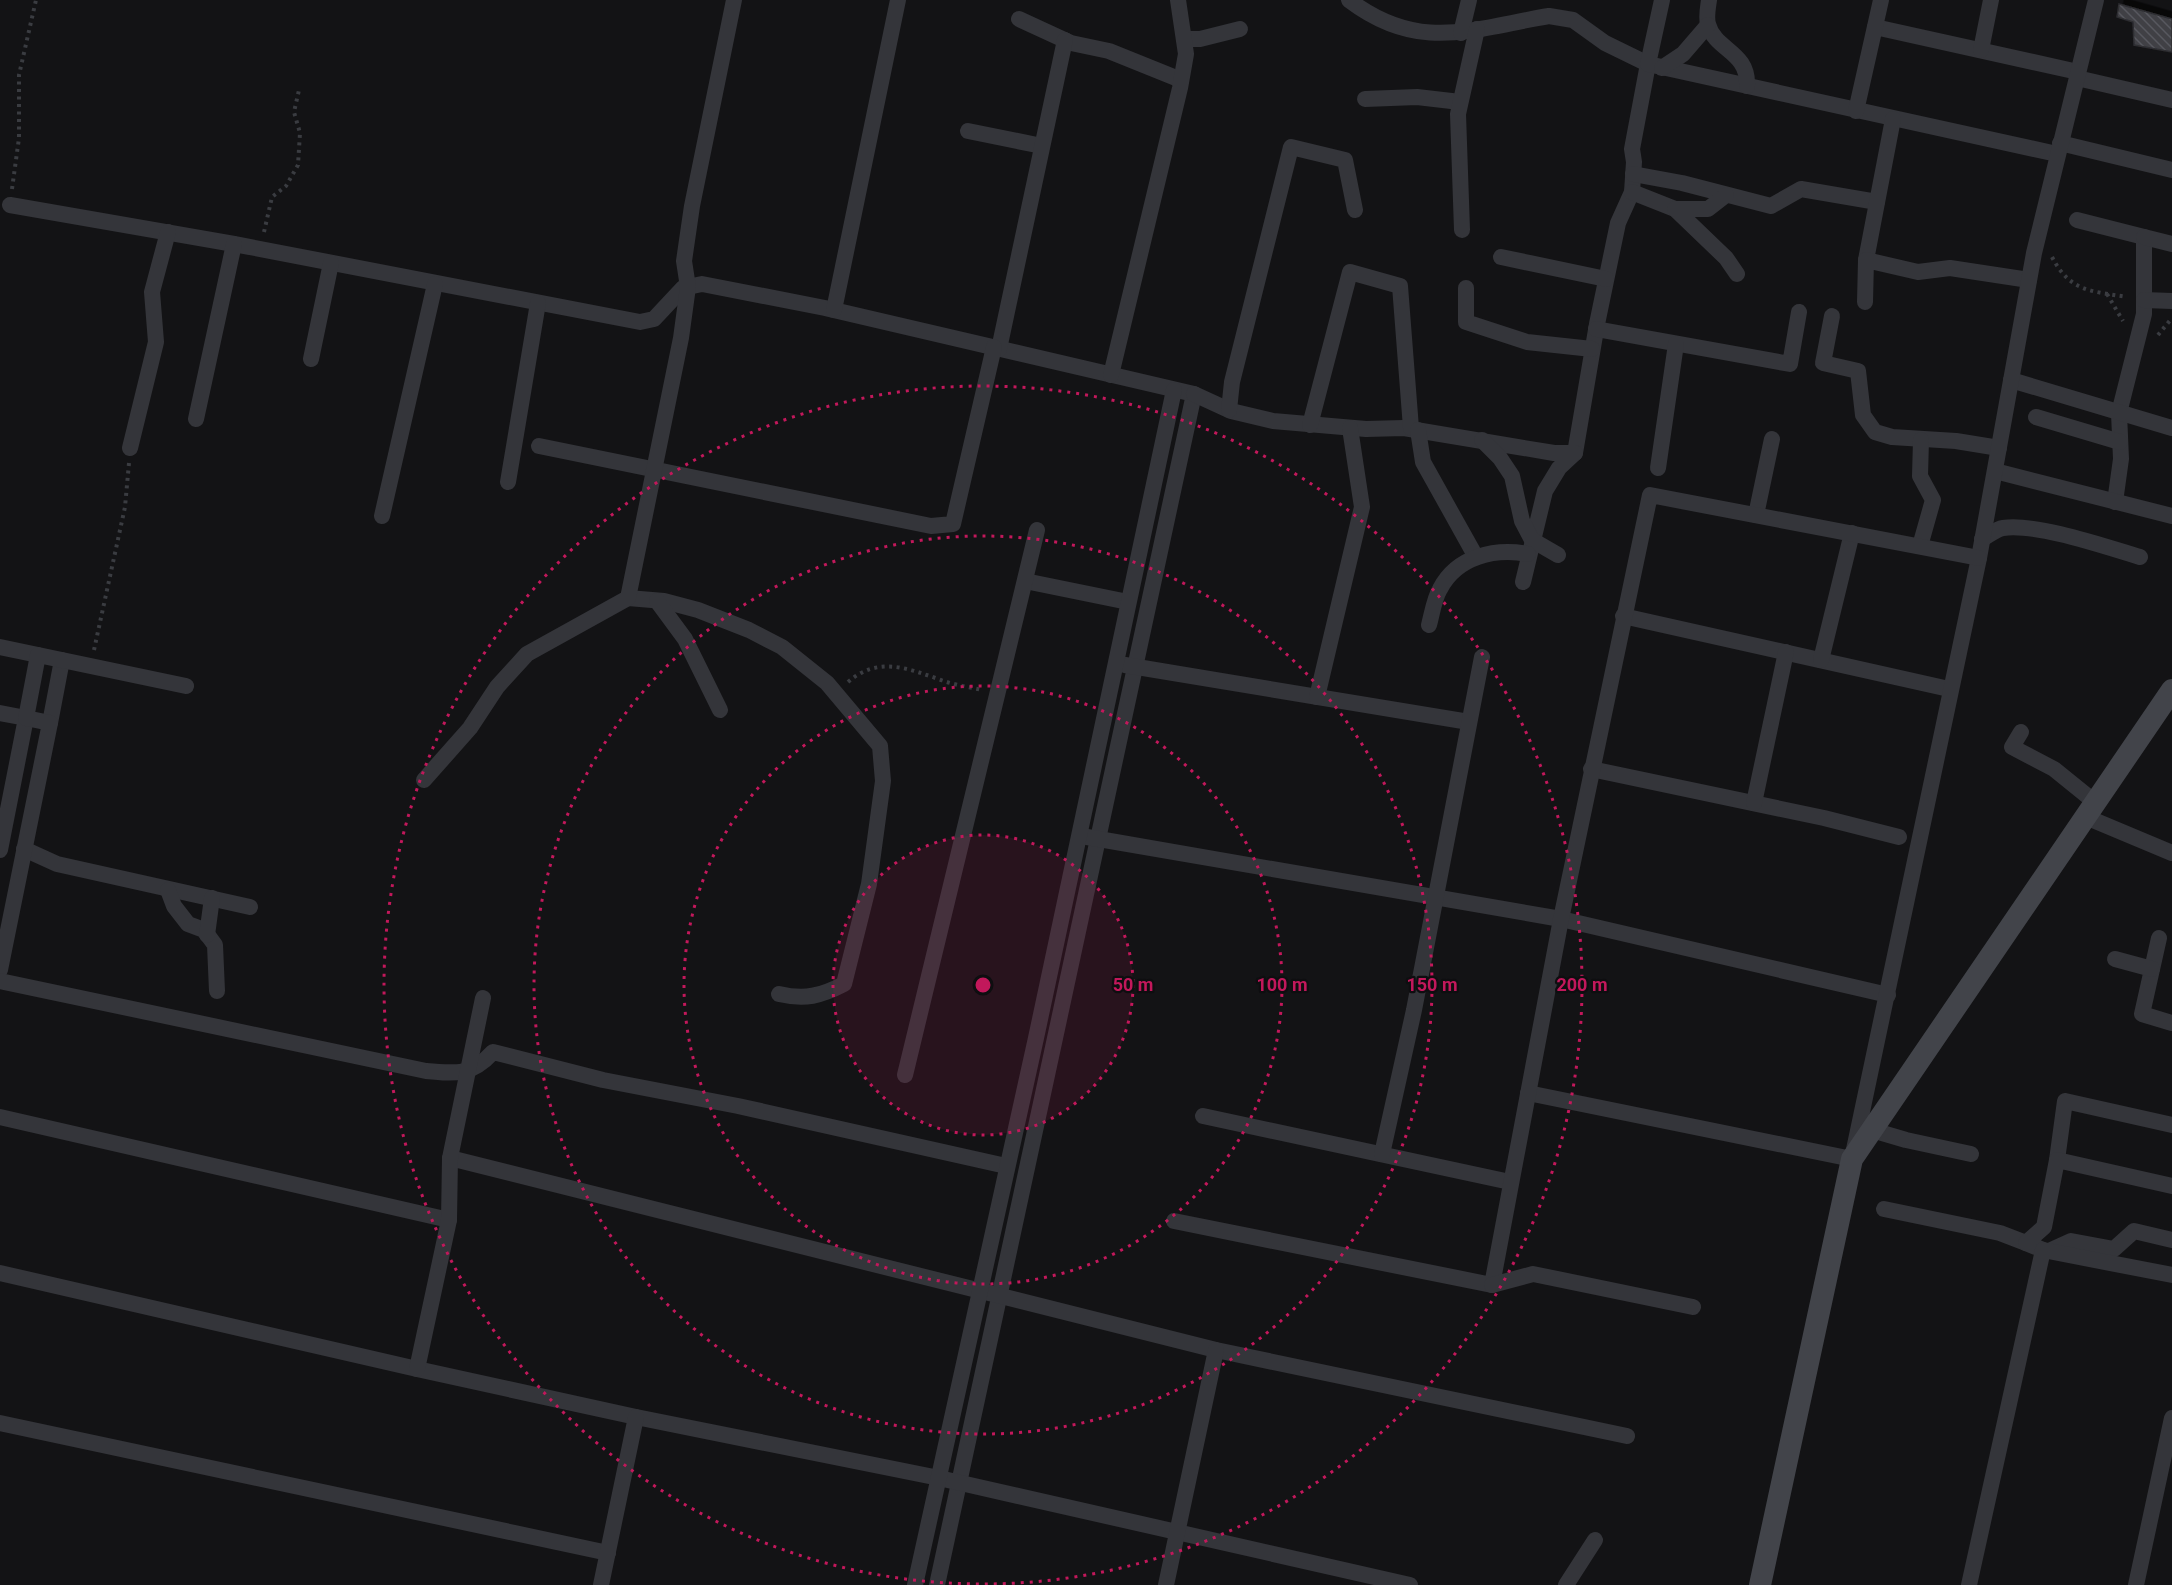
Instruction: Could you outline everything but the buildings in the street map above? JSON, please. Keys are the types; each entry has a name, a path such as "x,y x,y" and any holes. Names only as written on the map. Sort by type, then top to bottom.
{"street":[{"path":"628,598 681,338 688,287 684,261 692,206 734,0"},
{"path":"834,310 898,0"},
{"path":"1111,375 1186,54 1178,0"},
{"path":"1350,0 1371,16 1432,34 1469,31 1549,16 1573,20 1605,43 1655,66 1893,119 2172,170"},
{"path":"1462,230 1458,114 1469,31 1469,0"},
{"path":"1523,582 1545,492 1559,468 1575,453 1592,349 1618,223 1632,192 1632,149 1655,66 1662,0"},
{"path":"1655,66 1683,54 1708,25 1709,0"},
{"path":"1856,111 1881,0"},
{"path":"1981,50 1991,0"},
{"path":"1760,1585 1888,995 1949,689 1979,558 2039,232 2096,0"},
{"path":"1019,19 1065,40 1109,51 1181,80"},
{"path":"1708,25 1722,44 1742,61 1748,75 1747,86"},
{"path":"1875,27 1981,50 2172,100"},
{"path":"1184,39 1200,39 1240,29"},
{"path":"539,446 931,526 953,524 996,348 1065,40"},
{"path":"1365,99 1417,97 1460,102"},
{"path":"1865,302 1866,260 1893,119"},
{"path":"968,131 1042,146"},
{"path":"1229,410 1232,382 1291,147 1345,160 1355,210"},
{"path":"1633,174 1682,183 1771,206 1801,189 1877,202"},
{"path":"1632,192 1675,209 1708,209 1726,195"},
{"path":"10,205 267,250 639,322 654,319 683,288 702,284 834,310 1194,394 1229,410 1273,421 1350,428 1414,429 1554,453 1575,453"},
{"path":"1675,209 1692,228 1726,258 1737,274"},
{"path":"2077,220 2172,244"},
{"path":"130,448 156,342 152,292 168,232"},
{"path":"2115,502 2120,480 2119,413 2142,324 2144,237"},
{"path":"196,419 234,244"},
{"path":"1501,257 1606,279"},
{"path":"1866,260 1918,272 1950,268 2029,280"},
{"path":"311,359 331,263"},
{"path":"1866,282 1894,267"},
{"path":"1310,425 1350,272 1400,286 1414,429 1423,462 1476,557"},
{"path":"382,516 435,284"},
{"path":"1466,288 1466,322 1527,342 1592,349"},
{"path":"2144,300 2172,302"},
{"path":"507,482 538,303"},
{"path":"1596,329 1790,364 1799,312"},
{"path":"1832,315 1823,363 1858,371 1863,415 1875,432 1892,437 1956,441 1999,448"},
{"path":"1658,468 1676,344"},
{"path":"2011,380 2172,428"},
{"path":"915,1585 1036,1038 1077,835 1174,390"},
{"path":"937,1585 1046,1093 1194,394"},
{"path":"2036,417 2121,442"},
{"path":"1317,697 1362,507 1350,428"},
{"path":"1756,515 1772,439"},
{"path":"1482,440 1500,458 1512,476 1530,547"},
{"path":"1920,546 1933,500 1920,476 1922,440"},
{"path":"1995,471 2172,516"},
{"path":"1492,1285 1591,770 1650,495 1979,558"},
{"path":"1982,539 2001,528 2016,528 2080,540 2140,557"},
{"path":"905,1075 1037,530"},
{"path":"1821,660 1851,533"},
{"path":"1429,625 1440,589 1466,561 1530,547 1558,555"},
{"path":"1025,582 1128,602"},
{"path":"424,780 470,728 497,687 527,654 628,598 657,601 698,610 749,630 802,661 835,693 880,746 883,781 869,884 844,984 821,996 799,998 779,994"},
{"path":"657,601 685,639 720,710"},
{"path":"1623,616 1949,689"},
{"path":"0,647 186,686"},
{"path":"1754,803 1786,652"},
{"path":"1,841 38,655"},
{"path":"1382,1154 1437,898 1482,657"},
{"path":"0,970 62,660"},
{"path":"1115,663 1469,722"},
{"path":"1852,1159 2172,690"},
{"path":"0,713 50,723"},
{"path":"2021,732 2012,747 2054,769 2091,810 2172,853"},
{"path":"1591,770 1754,803 1899,837"},
{"path":"1077,835 1561,920 1888,995"},
{"path":"24,849 57,864 250,907"},
{"path":"168,890 174,906 188,924 204,930 214,945 217,991"},
{"path":"207,935 212,898"},
{"path":"2159,938 2142,1014 2172,1023"},
{"path":"2115,959 2152,969"},
{"path":"0,981 426,1071 442,1073 481,1066 493,1052 603,1080 738,1106 1006,1166"},
{"path":"417,1369 449,1220 450,1158 483,998"},
{"path":"1528,1093 1852,1159"},
{"path":"2026,1243 2044,1227 2057,1160 2065,1101 2172,1125"},
{"path":"1203,1116 1510,1182"},
{"path":"0,1117 449,1220"},
{"path":"1872,1130 1971,1154"},
{"path":"450,1158 1216,1350 1627,1436"},
{"path":"2057,1160 2172,1186"},
{"path":"1884,1209 2000,1233 2046,1251 2172,1275"},
{"path":"1174,1221 1492,1285 1533,1274 1693,1307"},
{"path":"2046,1251 2071,1241 2114,1249 2134,1231 2172,1240"},
{"path":"1969,1585 2046,1251"},
{"path":"0,1273 417,1369 636,1417 939,1478 1410,1585"},
{"path":"1166,1585 1216,1350"},
{"path":"601,1585 636,1417"},
{"path":"2136,1585 2172,1418"},
{"path":"0,1424 608,1553"},
{"path":"1566,1585 1595,1540"}],"path":[{"path":"10,205 19,138 19,75 36,0"},
{"path":"267,250 263,229 272,197 286,186 297,165 300,133 294,112 299,90"},
{"path":"2039,232 2061,274 2075,286 2144,300"},
{"path":"91,666 125,507 130,448"},
{"path":"835,693 855,676 874,666 908,668 944,681 998,692"}]}
